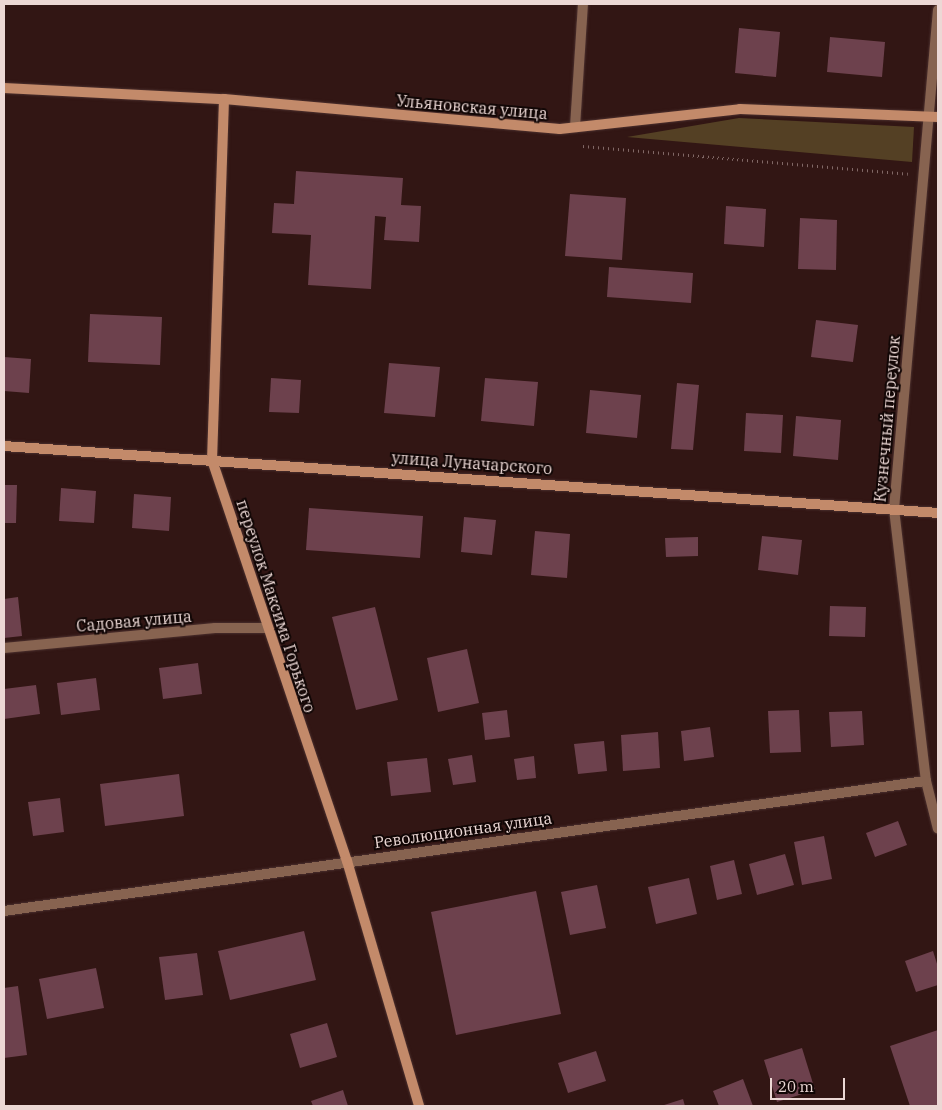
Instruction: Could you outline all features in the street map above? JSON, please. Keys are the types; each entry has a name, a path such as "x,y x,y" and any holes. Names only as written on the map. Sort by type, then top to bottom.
{"street":[{"path":"575,127 583,4"},
{"name":"Кузнечный переулок","path":"938,10 933,116 923,175 894,509 926,781 938,829"},
{"name":"Ульяновская улица","path":"4,88 224,99 560,129 740,109 933,116"},
{"name":"переулок Максима Горького","path":"224,99 212,460 347,861 419,1106"},
{"name":"улица Луначарского","path":"4,446 938,513"},
{"name":"Садовая улица","path":"4,648 215,628 267,628"},
{"name":"Революционная улица","path":"4,911 347,861 926,781"}],"path":[{"path":"560,129 568,145 923,175"}],"shaded area":[{"path":"739,118 914,127 912,162 627,137"}],"building":[{"path":"739,28 780,32 776,77 735,73"},
{"path":"830,37 885,42 882,77 827,72"},
{"path":"296,171 403,178 401,205 421,206 419,242 384,240 386,217 375,216 371,289 308,285 311,235 272,233 274,203 294,204"},
{"path":"570,194 626,198 622,260 565,256"},
{"path":"726,206 766,209 764,247 724,244"},
{"path":"800,218 837,220 836,270 798,269"},
{"path":"609,267 693,273 691,303 607,297"},
{"path":"90,314 162,317 160,365 88,362"},
{"path":"816,320 858,325 853,362 811,357"},
{"path":"4,357 31,359 29,393 4,391"},
{"path":"389,363 440,367 435,417 384,413"},
{"path":"271,378 301,380 299,413 269,412"},
{"path":"485,378 538,382 534,426 481,421"},
{"path":"677,383 699,385 693,450 671,449"},
{"path":"590,390 641,395 637,438 586,433"},
{"path":"746,413 783,415 781,453 744,451"},
{"path":"796,416 841,420 838,460 793,456"},
{"path":"4,485 17,485 16,523 4,523"},
{"path":"61,488 96,491 94,523 59,521"},
{"path":"134,494 171,497 169,531 132,528"},
{"path":"309,508 423,516 420,558 306,550"},
{"path":"464,517 496,520 492,555 461,552"},
{"path":"535,531 570,534 567,578 531,575"},
{"path":"762,536 802,540 798,575 758,570"},
{"path":"698,537 698,556 666,557 665,538"},
{"path":"18,597 22,636 4,638 4,599"},
{"path":"830,606 866,607 865,637 829,636"},
{"path":"375,607 398,700 356,710 332,617"},
{"path":"467,649 479,703 438,712 427,658"},
{"path":"198,663 202,694 163,699 159,668"},
{"path":"96,678 100,710 61,715 57,683"},
{"path":"36,685 40,714 4,719 4,689"},
{"path":"507,710 510,737 485,740 482,713"},
{"path":"799,710 801,752 770,753 768,711"},
{"path":"862,711 864,745 831,747 829,712"},
{"path":"710,727 714,757 684,761 681,731"},
{"path":"658,732 660,768 623,771 621,735"},
{"path":"604,741 607,771 578,774 574,744"},
{"path":"472,755 476,782 453,785 448,759"},
{"path":"534,756 536,778 517,780 514,759"},
{"path":"427,758 431,792 391,796 387,762"},
{"path":"179,774 184,816 105,826 100,784"},
{"path":"60,798 64,832 33,836 28,802"},
{"path":"898,821 907,845 875,857 866,833"},
{"path":"824,836 832,879 802,885 794,842"},
{"path":"785,854 794,885 757,895 749,864"},
{"path":"734,860 742,894 717,900 710,866"},
{"path":"689,878 697,914 656,924 648,887"},
{"path":"597,885 606,928 570,935 561,892"},
{"path":"536,891 561,1014 456,1035 431,912"},
{"path":"304,931 316,980 230,1000 218,951"},
{"path":"933,951 938,967 938,985 916,992 905,961"},
{"path":"197,953 203,995 165,1000 159,957"},
{"path":"96,968 104,1008 47,1019 39,979"},
{"path":"18,986 27,1055 4,1058 4,988"},
{"path":"327,1023 337,1057 300,1068 290,1034"},
{"path":"938,1030 938,1106 910,1106 890,1046"},
{"path":"802,1048 815,1090 777,1102 764,1060"},
{"path":"596,1051 606,1081 568,1093 558,1063"},
{"path":"743,1079 753,1106 719,1106 713,1091"},
{"path":"343,1090 348,1106 313,1106 311,1101"},
{"path":"683,1099 685,1106 661,1106"}]}
